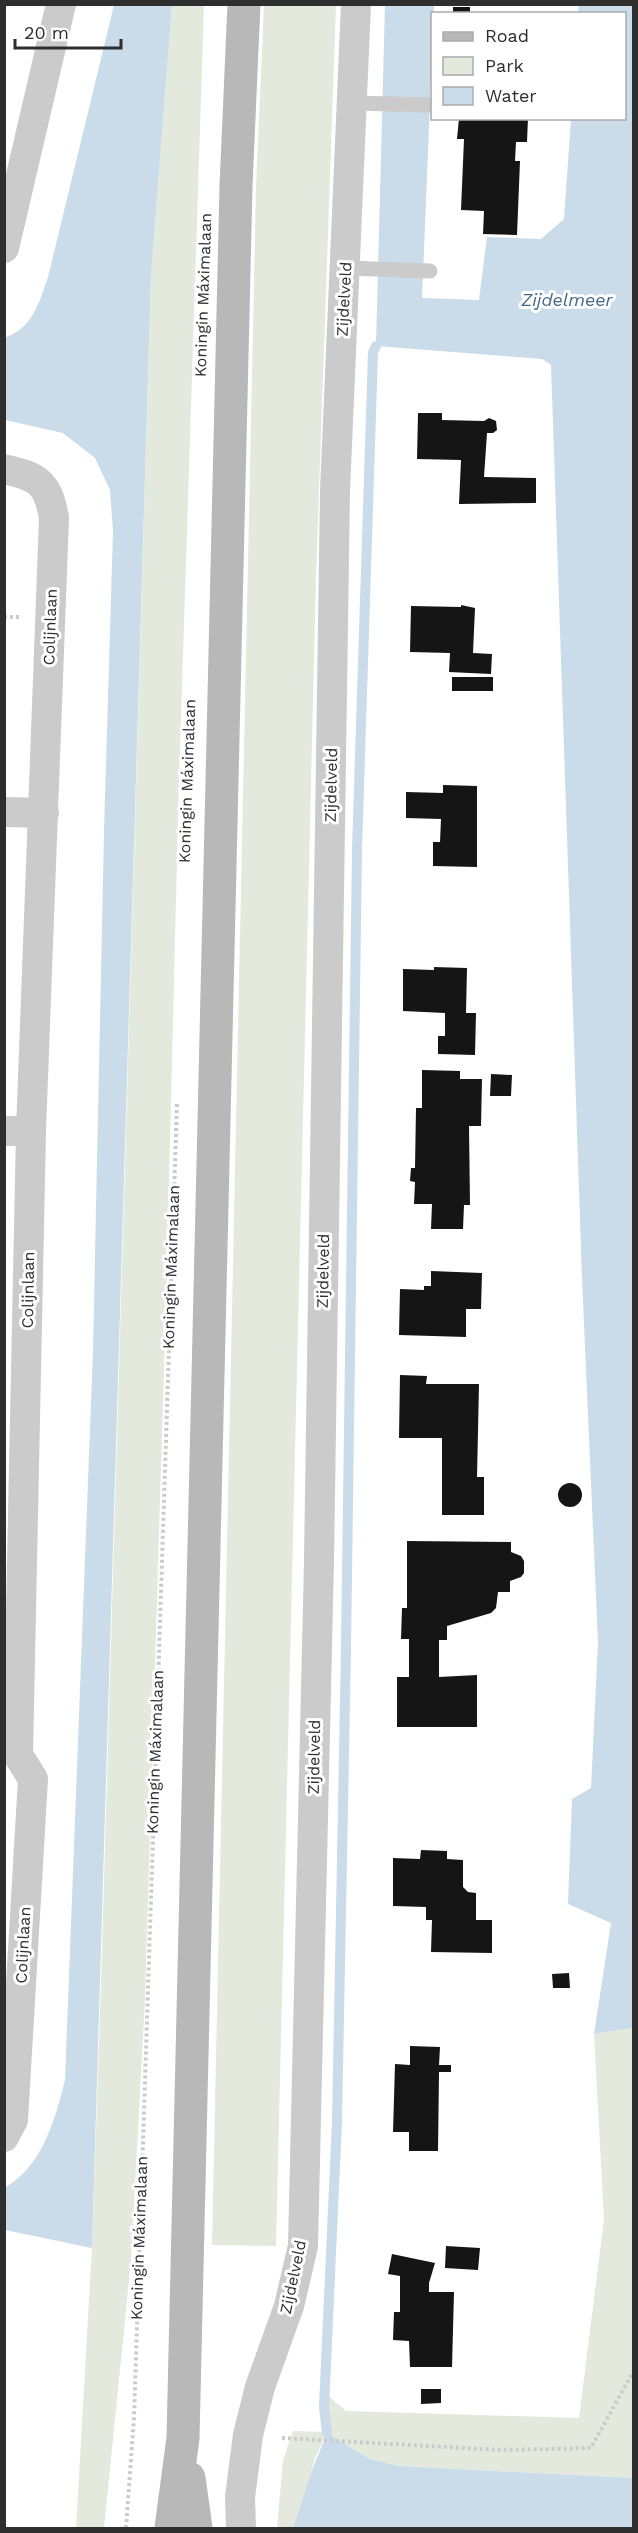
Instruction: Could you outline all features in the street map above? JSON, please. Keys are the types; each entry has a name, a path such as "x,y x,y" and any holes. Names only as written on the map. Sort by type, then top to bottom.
{"street":[{"path":"4,248 61,4"},
{"name":"Koningin Máximalaan","path":"171,2529 183,2438 235,246 244,4"},
{"name":"Zijdelveld","path":"242,2529 240,2497 248,2435 260,2388 289,2306 303,2246 319,1561 335,491 360,269 363,104 356,4"},
{"name":"Colijnlaan","path":"4,469 30,475 41,485 50,499 54,519 44,813 18,1131 11,1756 33,1779 13,2120 4,2137"},
{"path":"4,812 44,813"},
{"name":"Koningin Máximalaan","path":"183,2438 196,2529"}],"lane":[{"path":"363,104 431,105"},
{"path":"360,269 430,271"}],"path":[{"name":"Koningin Máximalaan","path":"126,2529 134,2406 177,1092"},
{"path":"248,2435 501,2450 591,2448 633,2370"}],"green space":[{"path":"172,5 204,5 179,779 145,1999 131,2261 104,2528 76,2528 92,2248 101,1983 151,276"},
{"path":"264,5 336,5 316,576 276,2246 212,2245 256,187"},
{"path":"633,2028 633,2478 399,2466 370,2459 327,2433 316,2456 293,2528 277,2528 283,2460 293,2431 328,2432 325,2393 346,2411 579,2418 604,2219 594,2034"}],"water":[{"path":"114,5 172,5 151,276 92,2248 5,2230 4,2188 28,2168 45,2141 57,2111 65,2080 93,1351 113,531 110,490 95,458 63,433 5,420 4,338 22,328 34,314 48,277"},
{"name":"Zijdelmeer","path":"385,5 434,5 434,12 431,12 431,78 422,298 479,300 487,237 541,239 564,219 571,120 626,120 626,12 578,12 579,5 633,5 633,2028 594,2034 611,1923 568,1904 572,1799 591,1788 598,1642 582,1278 551,365 542,359 376,346"},
{"path":"327,2433 370,2459 399,2466 633,2478 633,2528 293,2528 310,2475"}],"building":[{"path":"453,7 470,7 470,12 453,12"},
{"path":"459,120 528,120 527,142 516,142 515,161 520,161 517,235 483,234 484,211 461,210 464,139 457,139"},
{"path":"418,413 442,413 442,420 484,421 489,418 496,421 497,430 487,433 484,477 536,478 536,503 459,504 461,460 417,459"},
{"path":"461,605 475,608 473,653 492,654 491,674 449,672 450,653 410,652 411,606 461,607"},
{"path":"452,677 493,677 493,691 452,691"},
{"path":"443,785 477,786 477,867 433,866 433,842 440,842 441,819 406,818 406,792 443,793"},
{"path":"434,967 467,968 466,1013 476,1013 475,1055 438,1054 438,1036 445,1036 445,1013 403,1011 403,969 434,970"},
{"path":"422,1070 460,1071 460,1079 482,1079 481,1126 469,1126 470,1205 464,1205 463,1229 431,1229 432,1204 414,1204 415,1182 410,1181 411,1168 415,1168 416,1108 422,1108"},
{"path":"491,1074 512,1075 511,1096 490,1096"},
{"path":"431,1271 482,1273 481,1309 466,1309 466,1337 399,1335 400,1289 424,1290 424,1286 431,1286"},
{"path":"400,1375 427,1376 426,1384 479,1384 477,1477 484,1477 484,1515 442,1515 442,1438 399,1438"},
{"path":"570,1483 578,1487 582,1495 578,1503 570,1507 562,1503 558,1495 562,1487"},
{"path":"407,1541 511,1542 511,1552 521,1556 524,1561 524,1573 521,1577 510,1581 510,1592 498,1592 496,1608 491,1613 447,1626 447,1640 439,1640 439,1677 477,1675 477,1727 397,1727 397,1677 409,1677 409,1639 401,1639 402,1608 407,1608"},
{"path":"421,1850 447,1851 447,1859 463,1860 463,1887 468,1892 476,1893 476,1920 492,1920 492,1953 431,1952 432,1920 426,1920 426,1907 393,1906 393,1858 420,1859"},
{"path":"569,1973 570,1988 553,1988 552,1974"},
{"path":"410,2046 440,2047 439,2065 451,2065 451,2072 439,2072 438,2151 409,2151 409,2132 393,2132 395,2064 410,2065"},
{"path":"446,2246 480,2248 478,2270 445,2268"},
{"path":"392,2254 435,2263 429,2283 429,2292 454,2292 452,2367 410,2367 409,2341 393,2340 394,2312 400,2312 400,2276 388,2274"},
{"path":"421,2389 441,2389 441,2403 421,2404"}],"waterway":[{"path":"327,2433 324,2407 337,2122 346,1647 357,849 373,352 376,346"}]}
